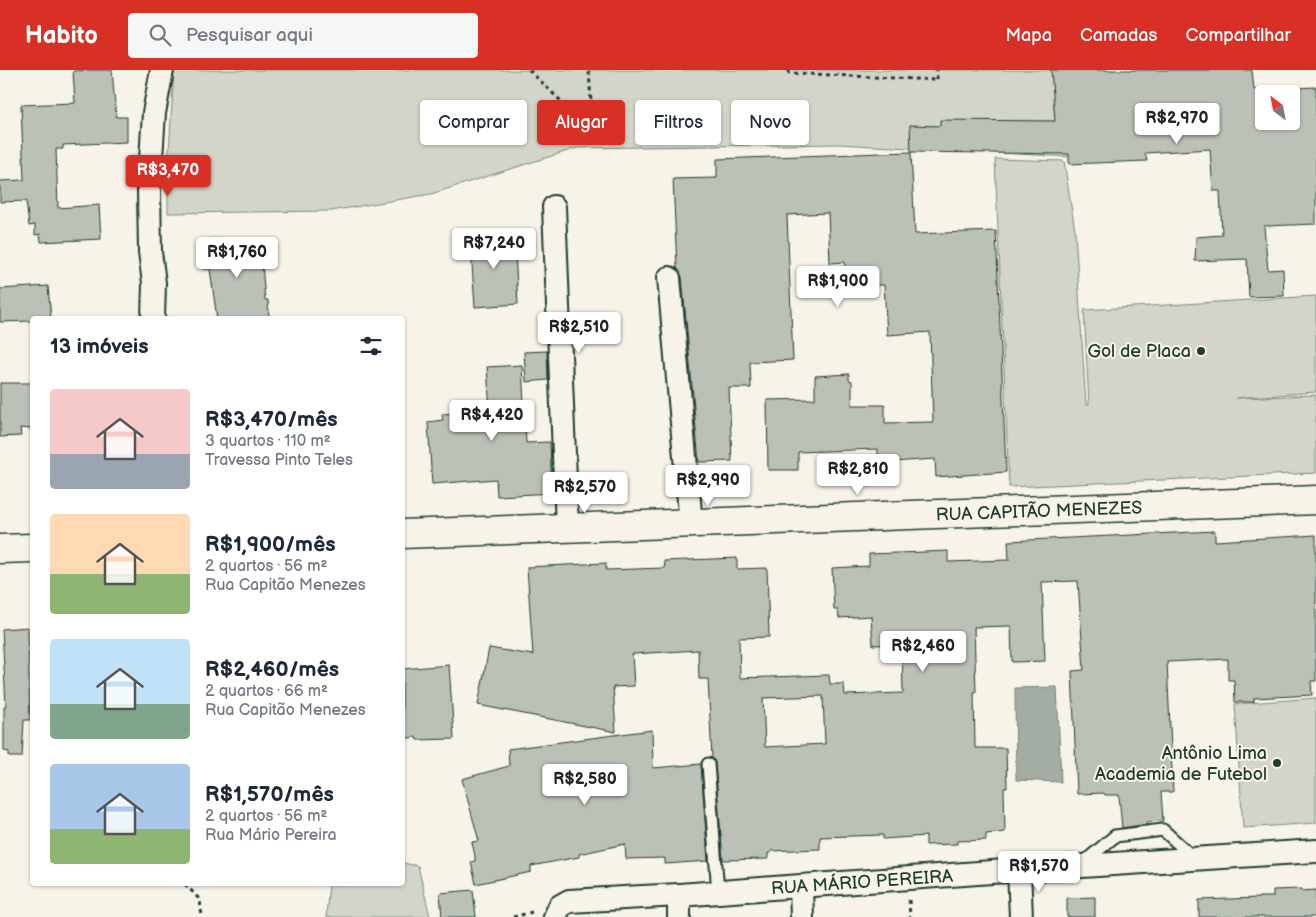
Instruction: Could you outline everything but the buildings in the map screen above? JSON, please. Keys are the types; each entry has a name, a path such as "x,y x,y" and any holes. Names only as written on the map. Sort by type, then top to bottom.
{"street":[{"path":"153,316 154,283 150,252 149,189 154,113 162,70"},
{"path":"554,208 567,528"},
{"path":"669,278 691,524"},
{"name":"RUA CAPITÃO MENEZES","path":"405,534 1316,500"},
{"path":"0,550 30,548"},
{"name":"RUA MÁRIO PEREIRA","path":"557,912 569,901 679,906 718,892 1316,851"},
{"path":"1019,870 1021,917"},
{"path":"801,887 802,917"}],"lane":[{"path":"708,764 718,892"},
{"path":"1079,866 1115,836 1163,830 1196,859"}],"path":[{"path":"529,70 565,105 591,103 589,70"},
{"path":"789,70 789,73 938,80 937,70"},
{"path":"187,886 200,900 202,917"}],"shaded area":[{"path":"174,70 1066,70 1072,157 839,144 809,144 809,100 731,100 731,145 774,145 577,148 431,194 331,211 168,213 168,169"},
{"path":"995,159 1064,161 1075,231 1086,405 1089,404 1084,310 1316,296 1316,392 1236,398 1316,395 1316,473 1009,487"},
{"path":"1057,687 1061,782 1016,780 1015,688"},
{"name":"Antônio Lima Academia de Futebol","path":"1316,698 1316,823 1243,828 1235,704"},
{"path":"405,863 418,866 430,917 326,917 329,886 405,886"}],"place":[{"name":"Gol de Placa","path":"1201,351"},
{"name":"Antônio Lima Academia de Futebol","path":"1277,763"}]}
